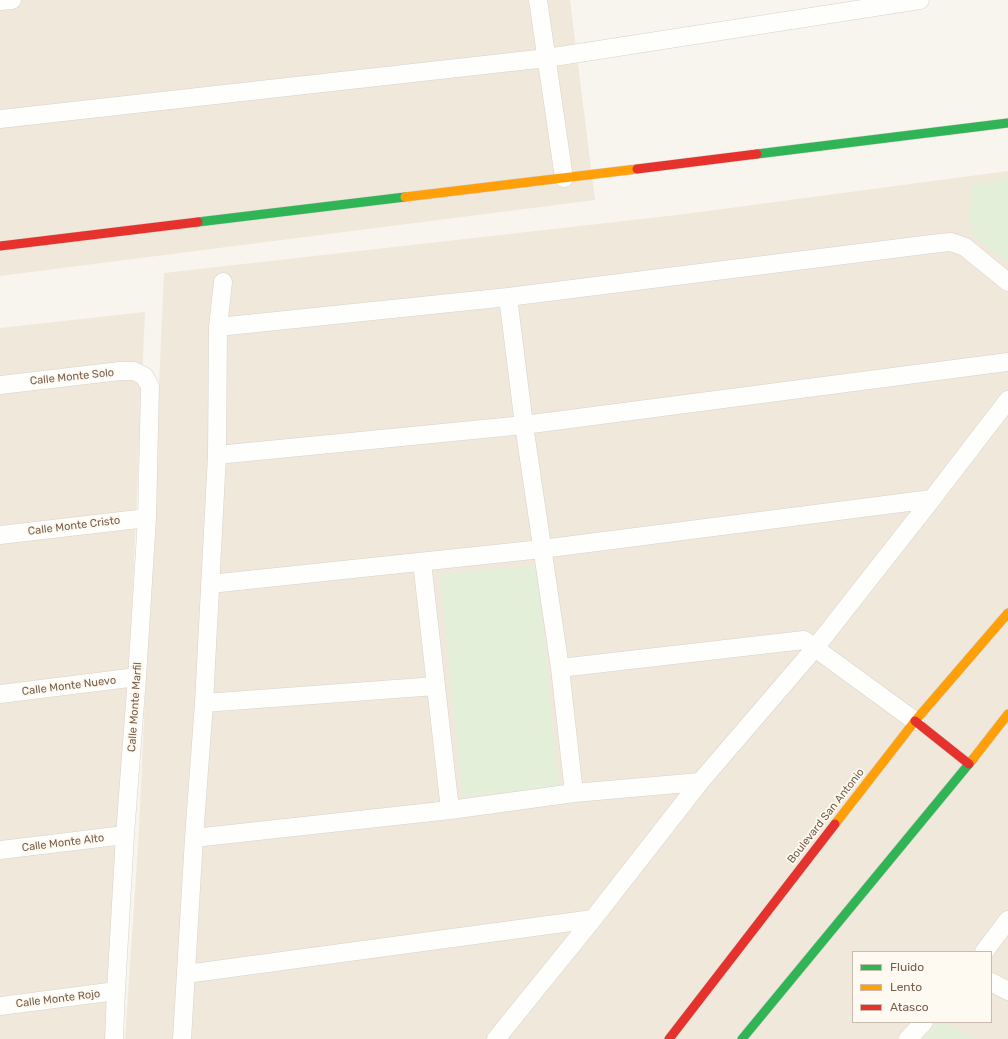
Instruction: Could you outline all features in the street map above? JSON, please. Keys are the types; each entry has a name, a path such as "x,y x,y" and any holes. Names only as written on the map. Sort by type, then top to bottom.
{"street":[{"path":"0,2 12,0"},
{"path":"538,0 564,178"},
{"path":"0,119 547,58 920,0"},
{"path":"0,246 1008,123"},
{"path":"218,327 508,297 951,242 965,247 1008,282"},
{"path":"182,1039 204,703 218,455 218,327 223,282"},
{"path":"508,297 524,425 560,668 574,793"},
{"path":"218,455 524,425 1008,362"},
{"name":"Calle Monte Solo","path":"0,385 120,371 134,371 144,376"},
{"name":"Calle Monte Marfil","path":"114,1039 147,518 150,386 144,376"},
{"path":"496,1039 700,782 815,648 1008,400"},
{"path":"210,584 542,549 932,499"},
{"name":"Calle Monte Cristo","path":"0,535 147,518"},
{"path":"422,562 450,810"},
{"name":"Boulevard San Antonio","path":"669,1039 915,721 1008,613"},
{"path":"560,668 804,640 915,721 969,764"},
{"name":"Calle Monte Nuevo","path":"0,694 137,677"},
{"path":"204,703 436,686"},
{"path":"742,1039 969,764 1008,714"},
{"path":"194,838 450,810 574,793 700,782"},
{"name":"Calle Monte Alto","path":"0,850 126,835"},
{"path":"186,974 592,919"},
{"path":"985,951 1008,920"},
{"path":"992,983 1008,991"},
{"name":"Calle Monte Rojo","path":"0,1006 116,991"},
{"path":"908,1039 923,1023"}],"shaded area":[{"path":"0,0 570,0 595,200 0,276"},
{"path":"1008,171 1008,1039 125,1039 139,830 164,273 677,215"},
{"path":"145,312 113,1039 0,1039 0,328"}],"green space":[{"path":"1008,178 1008,263 973,235 970,220 971,185"},
{"path":"537,565 559,788 462,796 440,574"},
{"path":"938,1023 947,1023 974,1039 923,1039"}],"traffic: fast":[{"path":"757,154 1008,123"},
{"path":"198,222 405,197"},
{"path":"742,1039 973,759"}],"traffic: slow":[{"path":"405,197 637,169"},
{"path":"835,824 915,721 1008,613"},
{"path":"973,759 1008,714"}],"traffic: jam":[{"path":"637,169 757,154"},
{"path":"0,246 198,222"},
{"path":"915,721 969,764"},
{"path":"669,1039 835,824"}]}
